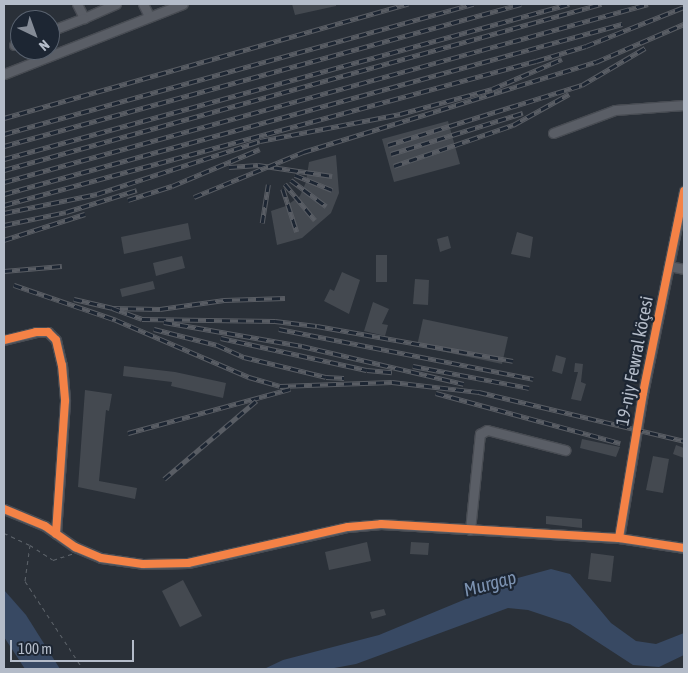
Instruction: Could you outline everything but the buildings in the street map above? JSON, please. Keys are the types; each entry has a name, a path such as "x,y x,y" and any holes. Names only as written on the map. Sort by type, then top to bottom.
{"street":[{"path":"77,4 84,18"},
{"path":"60,27 116,4"},
{"path":"143,4 149,16"},
{"path":"4,74 183,4"},
{"path":"553,133 615,110 684,105"},
{"name":"19-njy Fewral köçesi","path":"618,538 684,191"},
{"path":"669,266 684,269"},
{"path":"4,340 36,332 48,332 56,340 62,364 65,401 56,534"},
{"path":"470,530 480,434 487,430 565,450"},
{"path":"4,509 101,558 143,564 188,563 348,527 382,524 618,538 684,548"}],"path":[{"path":"4,533 30,545 53,560 82,550"},
{"path":"30,545 25,581 84,669"}],"water":[{"path":"551,569 570,574 611,623 636,641 656,644 684,633 684,655 659,667 633,665 570,624 528,610 508,608 356,664 329,669 264,669 283,660 379,635 514,579"},
{"path":"4,590 26,615 60,669 25,669 4,637"}],"railway":[{"path":"4,118 408,4"},
{"path":"4,134 473,4"},
{"path":"4,146 521,4"},
{"path":"4,159 569,4"},
{"path":"4,170 601,4"},
{"path":"4,182 648,4"},
{"path":"4,205 536,61 586,46 684,7"},
{"path":"4,194 622,24"},
{"path":"194,197 303,152 596,62 684,24"},
{"path":"388,145 582,85 645,48"},
{"path":"4,213 97,194 260,141 400,114 492,89 562,59"},
{"path":"394,166 513,125 569,94"},
{"path":"391,154 523,113"},
{"path":"128,200 172,186 260,149"},
{"path":"229,167 258,165 332,176"},
{"path":"295,175 332,190"},
{"path":"291,180 326,206"},
{"path":"262,223 268,184"},
{"path":"285,184 315,220"},
{"path":"283,189 297,232"},
{"path":"4,225 66,212 137,190"},
{"path":"4,240 85,214"},
{"path":"4,271 62,266"},
{"path":"14,285 116,320 249,377 280,386 392,382 479,392 684,441"},
{"path":"74,299 112,308 160,309 224,300 285,298"},
{"path":"112,308 142,319 275,321 317,326 513,361"},
{"path":"164,322 302,346 464,384"},
{"path":"154,329 217,345 244,357 326,377 344,378"},
{"path":"279,329 533,379"},
{"path":"221,338 367,370 392,372"},
{"path":"413,366 529,388"},
{"path":"128,433 290,389"},
{"path":"436,393 620,443"},
{"path":"164,479 256,401"}],"cycle path":[{"path":"619,538 643,393 684,191"},
{"path":"4,340 36,332 48,332 56,340 62,365 65,401 56,534"},
{"path":"4,509 45,526 75,547 101,558 143,564 188,563 348,527 381,524 619,538 684,548"}],"water label":[{"name":"Murgap","path":"490,584"}]}
